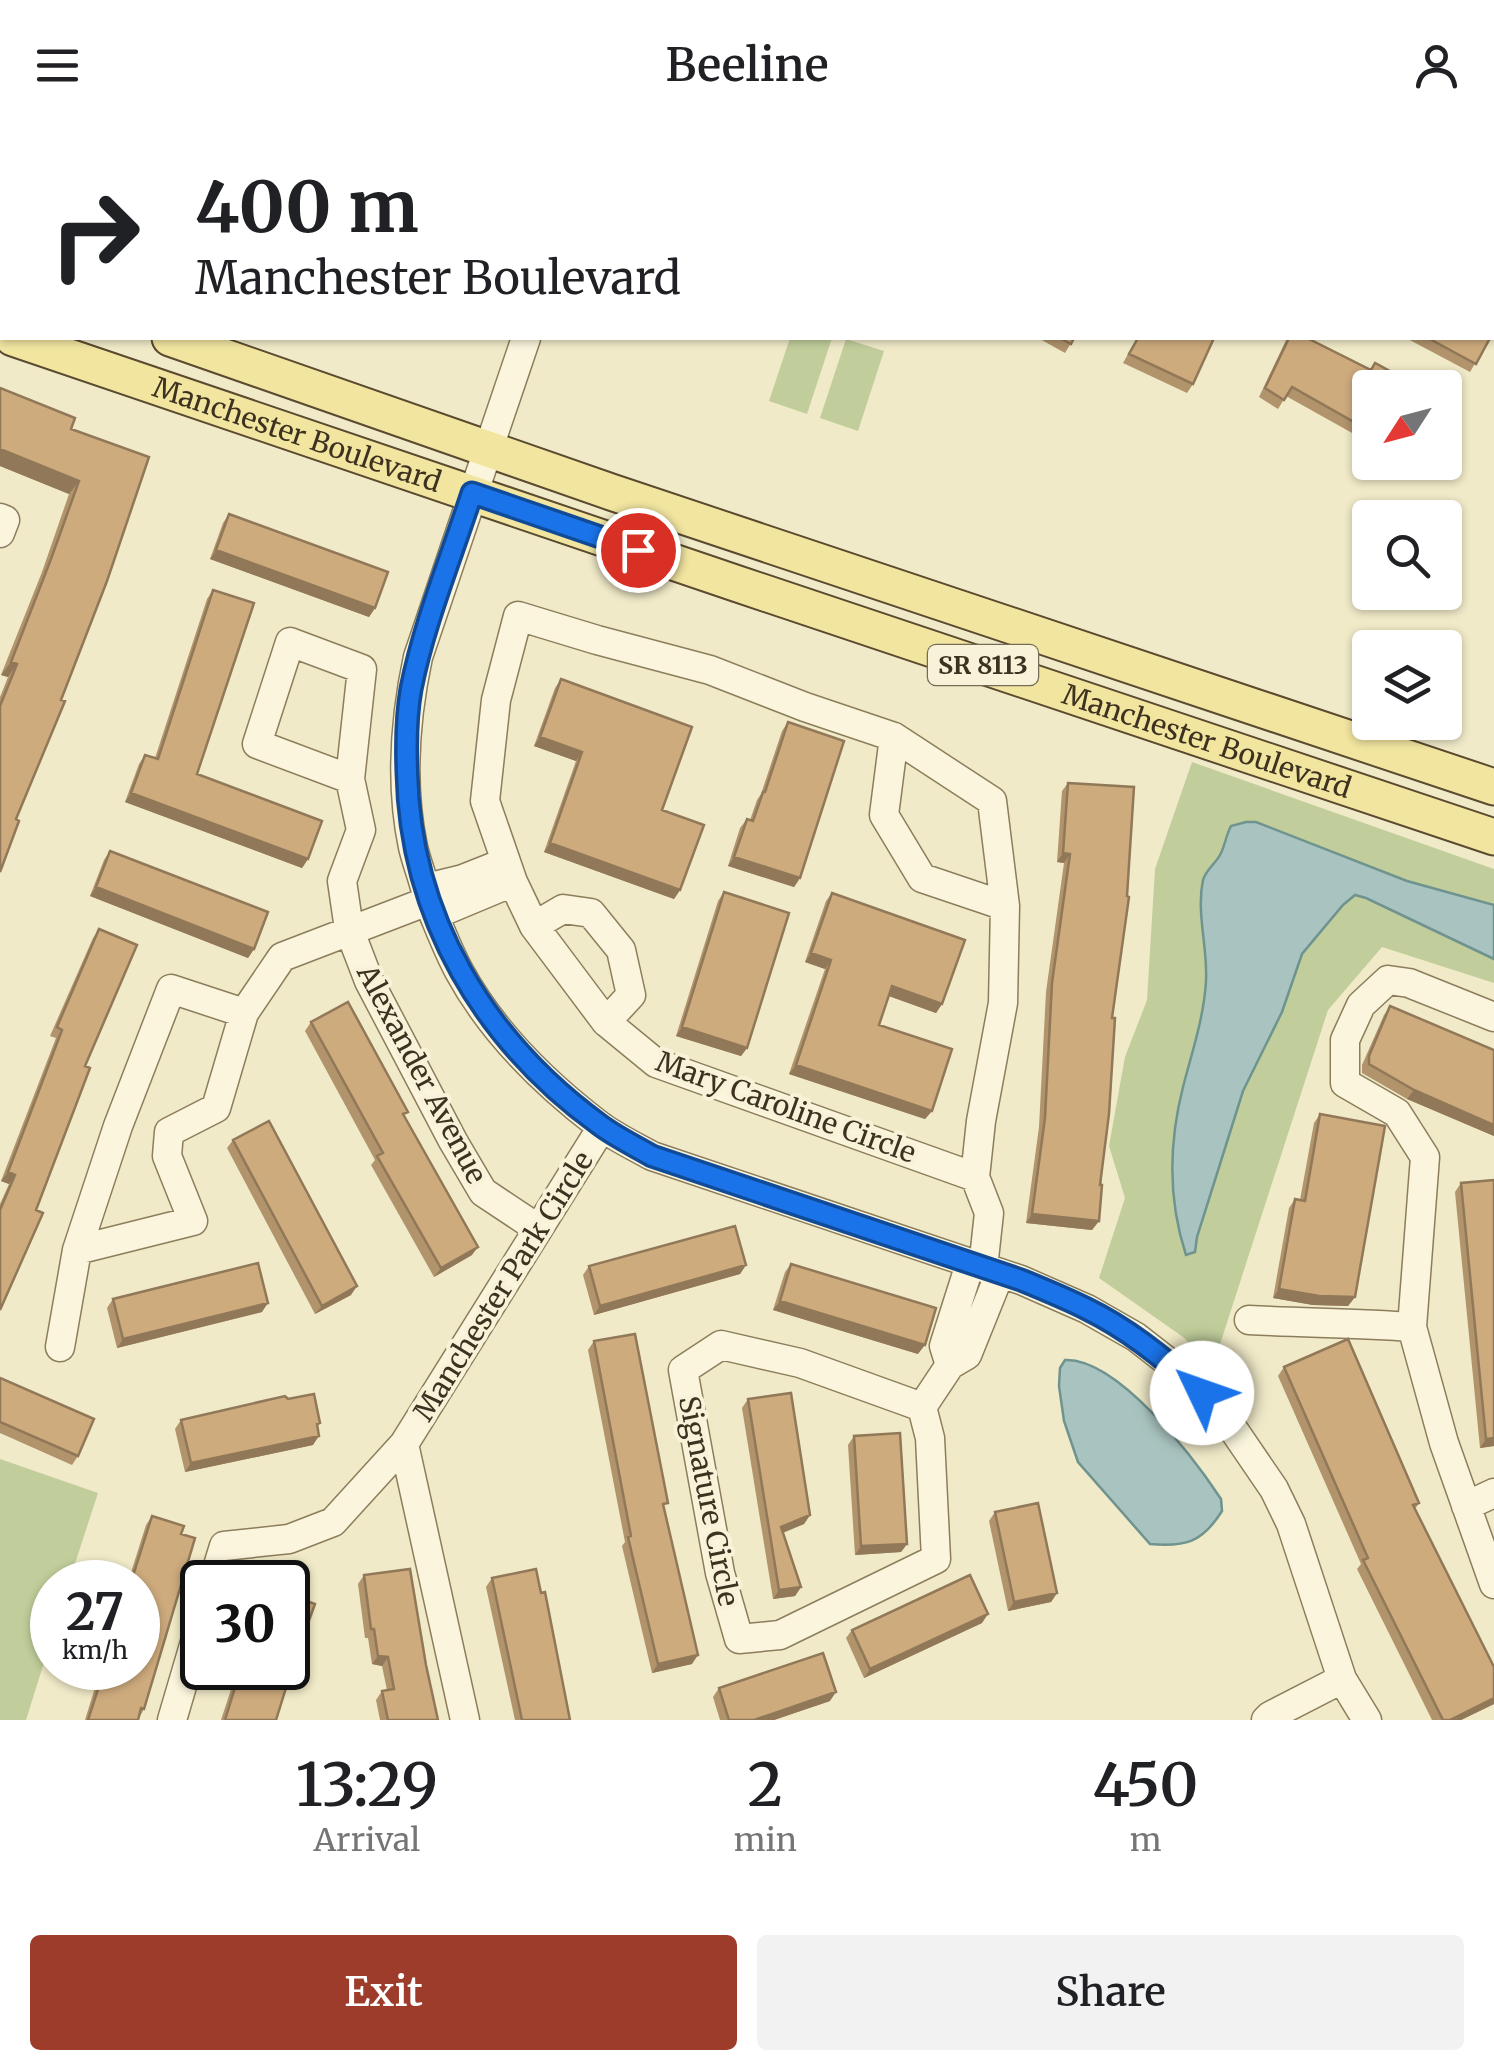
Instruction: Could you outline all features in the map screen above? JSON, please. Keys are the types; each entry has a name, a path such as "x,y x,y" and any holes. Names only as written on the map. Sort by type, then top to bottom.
{"main road":[{"name":"Manchester Boulevard","path":"18,340 1494,837"},
{"name":"Manchester Boulevard","path":"176,340 1494,787"}],"street":[{"path":"525,340 418,657 410,692 406,733 408,809 414,848 429,901 458,970 517,1052 554,1088 602,1127 652,1156 1021,1280 1087,1309 1136,1337 1172,1365 1231,1426 1274,1489 1290,1524 1342,1679 1367,1720"},
{"path":"0,518 5,520 0,533"},
{"name":"Mary Caroline Circle","path":"975,1177 656,1064 606,1022 534,926 509,872 485,801 496,700 518,616 710,670 894,737 992,802 1005,906 1002,1002 975,1177 990,1214 984,1269"},
{"name":"Alexander Avenue","path":"350,779 258,744 290,642 362,668 350,779 360,830 342,881 350,929 368,981 483,1192 537,1228"},
{"path":"894,737 884,815 922,878 1005,906"},
{"path":"77,1250 193,1221 168,1156 169,1132 216,1108 244,1014 282,957 509,872"},
{"path":"534,926 563,909 591,913 621,950 631,995 606,1022"},
{"path":"1494,1018 1409,983 1388,980 1361,1005 1345,1040 1346,1083 1397,1113 1425,1157 1412,1327 1444,1443 1494,1584"},
{"path":"60,1347 77,1250 118,1126 171,989 244,1014"},
{"name":"Manchester Park Circle","path":"220,1560 224,1546 289,1539 332,1522 404,1444 602,1127"},
{"path":"922,1407 950,1365 967,1355 984,1269"},
{"path":"1249,1320 1412,1327"},
{"name":"Signature Circle","path":"721,1345 800,1363 922,1407 930,1438 936,1559 780,1635 739,1638 720,1573 683,1370 721,1345"},
{"name":"Manchester Park Circle","path":"404,1444 465,1720"},
{"path":"1466,1506 1494,1493"},
{"path":"1266,1720 1342,1679"},
{"path":"172,1720 181,1690"}],"green space":[{"path":"789,340 831,340 807,414 769,401"},
{"path":"846,340 884,351 858,431 820,418"},
{"path":"1192,762 1494,869 1494,983 1382,947 1328,1010 1213,1366 1183,1337 1099,1278 1125,1198 1109,1146 1125,1057 1147,1000 1155,869"},
{"path":"0,1459 98,1493 76,1560 30,1560 30,1690 35,1690 26,1720 0,1720"}],"water":[{"path":"1256,822 1407,881 1494,905 1494,959 1366,898 1355,895 1343,905 1302,954 1282,1012 1243,1091 1195,1252 1186,1255 1173,1192 1173,1150 1178,1108 1205,994 1201,892 1204,876 1220,855 1231,826"},
{"path":"1065,1360 1086,1364 1131,1392 1193,1460 1221,1499 1222,1511 1200,1536 1173,1545 1150,1544 1078,1462 1064,1421 1059,1386 1060,1368"}],"building":[{"path":"1137,340 1213,340 1193,384 1129,354"},
{"path":"1288,340 1311,340 1371,370 1352,370 1352,421 1292,387 1284,400 1265,388"},
{"path":"1432,340 1489,340 1476,364"},
{"path":"0,388 75,418 71,429 149,457 61,700 65,701 16,819 19,821 0,872 0,706 17,664 11,662 79,481 0,449"},
{"path":"229,514 388,572 375,608 216,550"},
{"path":"213,590 254,603 197,774 322,821 308,859 131,793 145,755 158,759"},
{"path":"561,679 692,727 662,810 704,825 680,890 550,843 582,752 540,737"},
{"path":"788,722 844,741 800,878 734,857 747,819 753,821 765,792"},
{"path":"1068,783 1134,787 1129,897 1112,1018 1109,1114 1099,1221 1032,1214 1045,1118 1052,983 1070,854 1063,853"},
{"path":"110,851 268,912 254,949 96,887"},
{"path":"724,892 789,913 747,1048 682,1027"},
{"path":"832,893 965,940 942,1004 892,986 879,1025 952,1049 932,1111 796,1065 831,960 811,953"},
{"path":"99,929 137,945 85,1066 90,1068 36,1210 43,1213 0,1310 0,1210 15,1175 8,1172 62,1030 57,1027"},
{"path":"348,1002 408,1112 403,1114 478,1247 441,1268 377,1156 383,1153 311,1022"},
{"path":"1390,1006 1494,1050 1494,1125 1414,1090 1369,1064"},
{"path":"1320,1114 1385,1126 1355,1297 1279,1289 1295,1199 1305,1201"},
{"path":"269,1121 357,1286 322,1306 233,1140"},
{"path":"1494,1180 1494,1438 1486,1439 1461,1183"},
{"path":"735,1226 746,1265 600,1306 589,1266"},
{"path":"258,1263 268,1303 123,1339 113,1299"},
{"path":"791,1264 936,1308 925,1345 780,1301"},
{"path":"635,1334 668,1503 663,1504 698,1655 658,1664 628,1537 631,1536 594,1341"},
{"path":"1348,1339 1419,1503 1413,1505 1494,1667 1494,1698 1450,1720 1443,1720 1363,1560 1368,1558 1284,1367"},
{"path":"0,1378 94,1419 78,1456 0,1422"},
{"path":"791,1393 810,1515 781,1527 801,1587 779,1590 748,1399"},
{"path":"314,1394 319,1436 191,1463 181,1420 285,1396 288,1399"},
{"path":"900,1433 907,1544 861,1546 854,1436"},
{"path":"1038,1503 1057,1593 1014,1602 995,1512"},
{"path":"152,1516 184,1526 181,1534 195,1538 188,1560 180,1560 180,1588 160,1655 160,1560 138,1560"},
{"path":"410,1569 438,1720 388,1720 382,1691 394,1689 388,1657 378,1656 364,1575"},
{"path":"536,1569 541,1593 545,1592 570,1720 522,1720 492,1578"},
{"path":"970,1575 988,1614 870,1669 852,1630"},
{"path":"823,1653 836,1692 754,1720 729,1720 719,1688"},
{"path":"98,1690 150,1690 138,1720 88,1720"},
{"path":"234,1690 285,1690 276,1720 225,1720"}],"route":[{"path":"638,550 472,493 418,657 406,733 408,809 428,900 458,970 485,1012 517,1052 554,1088 602,1127 652,1156 1054,1294 1136,1337 1202,1393"}]}
